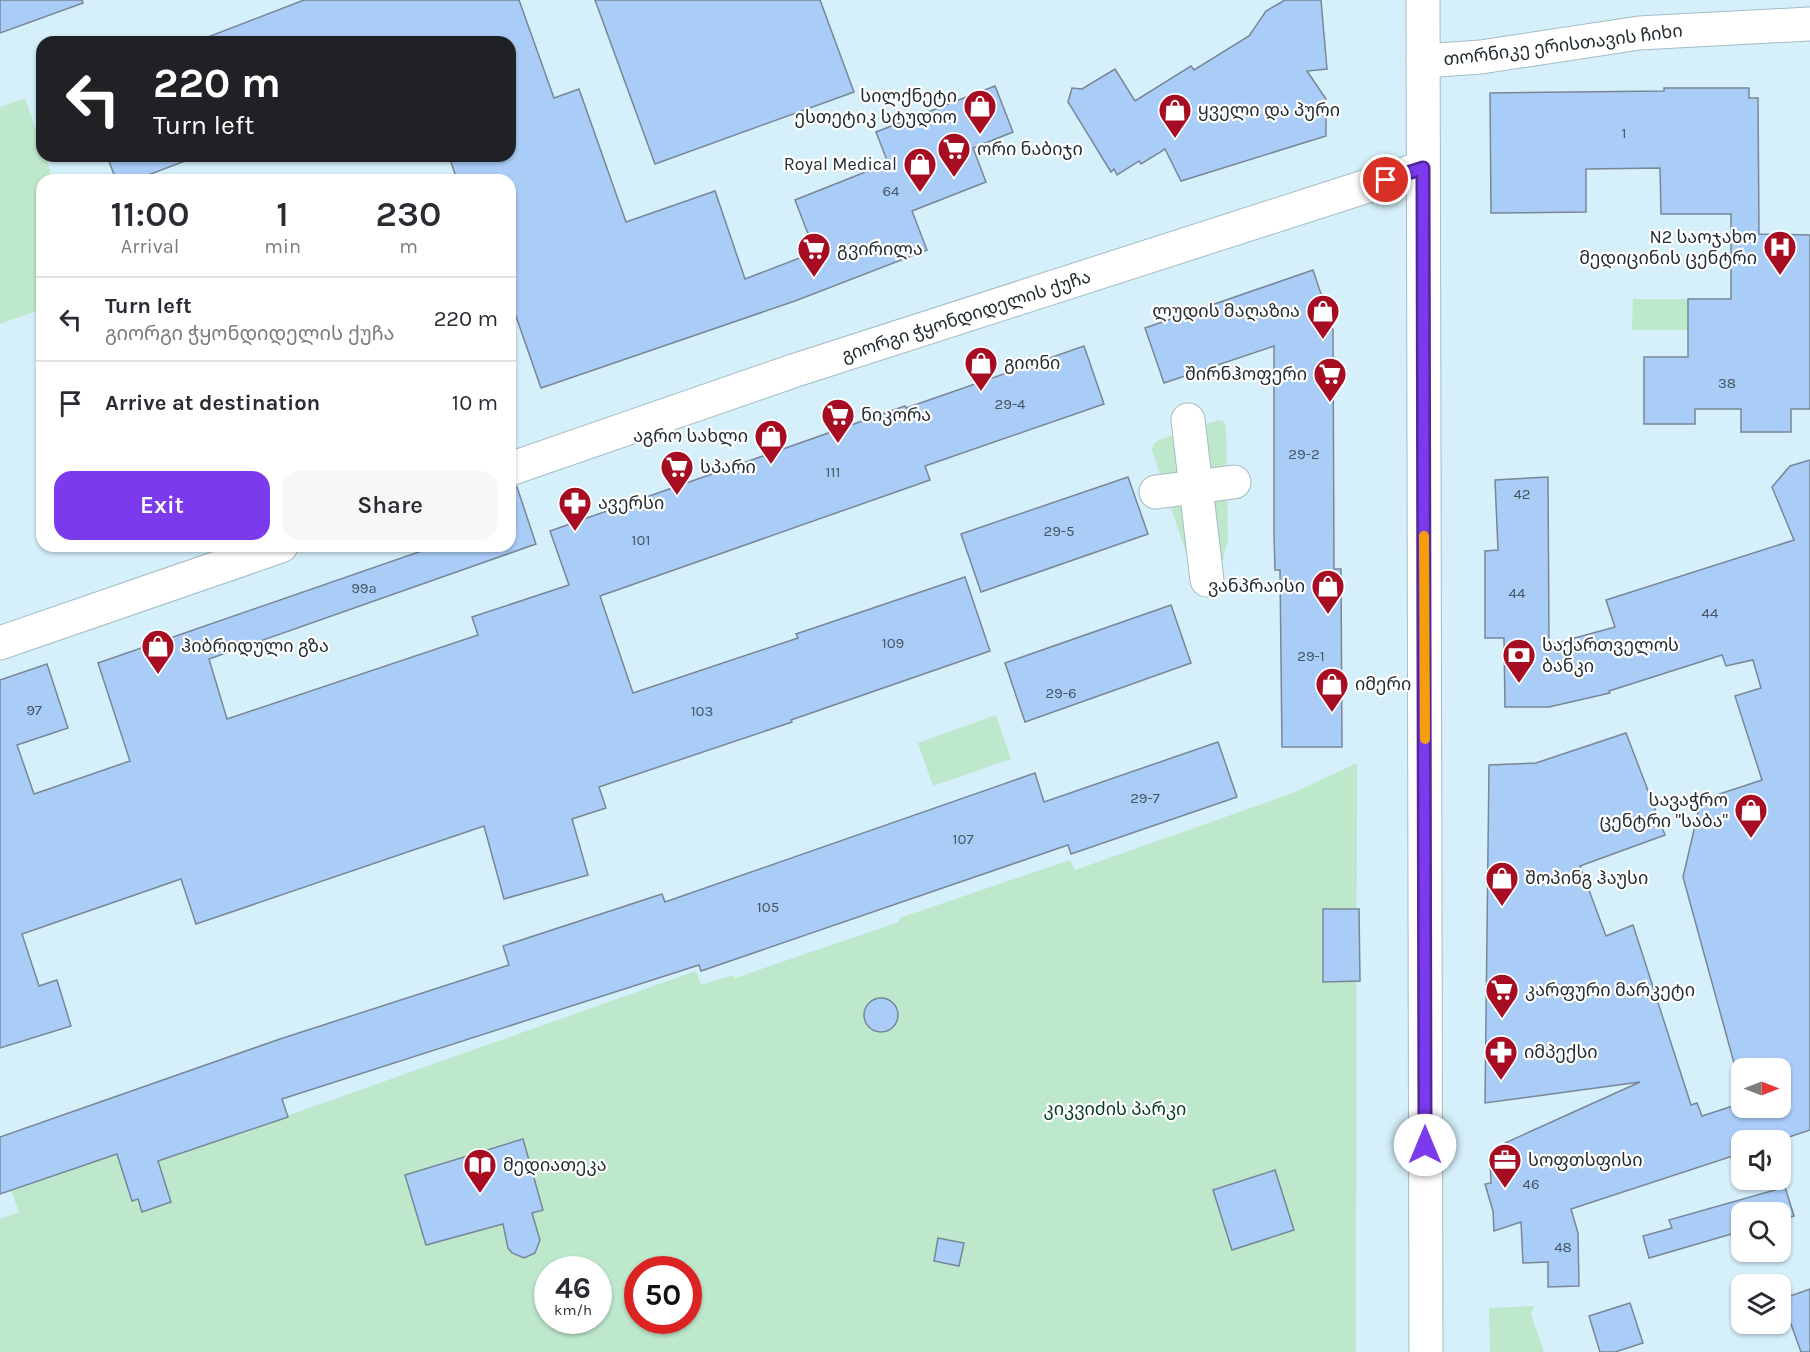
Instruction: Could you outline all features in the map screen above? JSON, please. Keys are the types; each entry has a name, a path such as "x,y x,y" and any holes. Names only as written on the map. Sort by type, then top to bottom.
{"street":[{"path":"1423,0 1426,1352"},
{"name":"თორნიკე ერისთავის ჩიხი","path":"1423,61 1481,57 1639,33 1810,24"},
{"name":"გიორგი ჭყონდიდელის ქუჩა","path":"516,466 796,370 1423,168"},
{"path":"1188,420 1207,580"},
{"path":"1156,492 1234,482"},
{"path":"0,643 264,552"}],"green space":[{"path":"25,98 36,130 36,162 47,162 51,174 36,174 36,311 0,324 0,107"},
{"path":"1633,299 1688,299 1688,330 1632,330"},
{"path":"1218,420 1223,421 1226,426 1228,540 1223,560 1210,568 1189,562 1152,450 1154,444 1159,440"},
{"path":"996,715 1011,759 933,786 918,743"},
{"name":"კიკვიძის პარკი","path":"1357,763 1356,1352 0,1352 0,1219 19,1212 11,1190 155,1141 162,1160 696,971 701,985 733,975 735,978 899,922 899,918 1070,860 1075,870 1293,793"},
{"path":"1534,1306 1531,1314 1544,1352 1490,1352 1489,1308"}],"building":[{"path":"0,0 82,0 83,3 0,33"},
{"path":"304,0 519,0 554,98 579,89 626,222 715,191 745,279 815,252 795,200 888,163 876,132 995,86 1013,132 973,148 986,182 912,211 927,250 795,301 541,388 516,316 516,174 455,174 451,162 516,162 516,36 210,36"},
{"path":"595,0 820,0 854,92 655,164"},
{"path":"1285,0 1321,0 1327,69 1307,71 1326,99 1326,136 1181,181 1165,149 1141,164 1139,161 1117,175 1114,169 1111,172 1068,102 1072,88 1082,89 1115,69 1135,101 1191,66 1194,70 1249,36 1266,11"},
{"path":"1664,88 1749,88 1749,98 1758,98 1759,234 1810,235 1810,409 1791,409 1791,432 1741,432 1741,409 1695,409 1695,424 1644,424 1644,357 1688,357 1688,299 1731,299 1731,214 1661,214 1660,168 1586,169 1586,212 1491,213 1490,93 1664,91"},
{"path":"109,162 182,162 151,174 114,174"},
{"path":"1313,270 1333,330 1334,569 1341,569 1342,747 1282,747 1280,570 1275,570 1274,535 1274,346 1164,383 1145,328"},
{"path":"1084,346 1104,404 925,466 930,480 600,596 633,693 798,638 796,634 965,577 990,651 791,720 792,722 599,787 606,808 572,819 588,875 504,899 484,826 196,924 181,879 22,934 39,986 57,980 71,1026 0,1048 0,680 47,664 68,728 17,745 34,794 130,761 98,663 419,552 513,552 209,659 227,719 478,635 472,617 569,585 550,531 905,406 906,408"},
{"path":"1810,460 1810,1130 1791,1136 1791,1130 1731,1130 1731,1157 1571,1209 1578,1233 1579,1286 1548,1287 1548,1262 1523,1263 1521,1222 1494,1231 1493,1211 1485,1184 1491,1183 1490,1158 1495,1157 1505,1143 1640,1082 1485,1103 1489,765 1536,763 1626,733 1665,835 1580,866 1606,936 1633,925 1691,1105 1697,1103 1702,1116 1731,1107 1731,1118 1791,1118 1791,1058 1733,1058 1683,877 1701,800 1762,780 1735,696 1761,688 1753,660 1726,666 1722,655 1609,691 1610,693 1549,707 1505,707 1504,638 1485,638 1485,551 1498,550 1495,480 1548,477 1549,645 1615,627 1606,600 1794,540 1772,487 1790,466"},
{"path":"1128,477 1148,534 981,592 961,534"},
{"path":"516,487 517,487 536,544 516,551"},
{"path":"1171,605 1191,663 1025,722 1005,663"},
{"path":"1218,742 1237,797 1071,854 1068,845 701,971 699,965 282,1099 288,1117 158,1161 171,1202 142,1212 138,1199 132,1201 117,1154 0,1194 0,1137 280,1039 509,965 503,946 662,894 665,902 1035,773 1044,802"},
{"path":"1323,909 1359,909 1360,981 1323,982"},
{"path":"881,998 893,1003 898,1015 893,1027 881,1032 869,1027 864,1015 869,1003"},
{"path":"523,1139 543,1210 532,1213 540,1240 535,1253 524,1258 512,1253 508,1248 503,1224 426,1245 405,1175"},
{"path":"1275,1170 1294,1230 1232,1250 1213,1190"},
{"path":"1774,1190 1786,1190 1790,1202 1732,1202"},
{"path":"1731,1202 1731,1234 1649,1258 1643,1236 1672,1228 1669,1220"},
{"path":"938,1238 964,1243 959,1266 934,1261"},
{"path":"1810,1289 1810,1352 1801,1352 1791,1324 1791,1296"},
{"path":"1630,1303 1643,1343 1615,1352 1600,1352 1589,1316"}],"slow traffic":[{"path":"1424,536 1425,739"}],"place":[{"name":"სილქნეტი ესთეტიკ სტუდიო","path":"980,135"},
{"name":"ყველი და პური","path":"1175,139"},
{"name":"ორი ნაბიჯი","path":"954,178"},
{"name":"Royal Medical","path":"920,193"},
{"name":"N2 საოჯახო მედიცინის ცენტრი","path":"1780,276"},
{"name":"გვირილა","path":"814,278"},
{"name":"ლუდის მაღაზია","path":"1323,340"},
{"name":"გიონი","path":"981,392"},
{"name":"შირნჰოფერი","path":"1330,403"},
{"name":"ნიკორა","path":"838,444"},
{"name":"აგრო სახლი","path":"771,465"},
{"name":"სპარი","path":"677,496"},
{"name":"ავერსი","path":"575,532"},
{"name":"ვანპრაისი","path":"1328,615"},
{"name":"ჰიბრიდული გზა","path":"158,675"},
{"name":"საქართველოს ბანკი","path":"1519,684"},
{"name":"იმერი","path":"1332,713"},
{"name":"სავაჭრო ცენტრი \"საბა\"","path":"1751,839"},
{"name":"შოპინგ ჰაუსი","path":"1502,907"},
{"name":"კარფური მარკეტი","path":"1502,1019"},
{"name":"იმპექსი","path":"1501,1081"},
{"name":"სოფთსფისი","path":"1505,1189"},
{"name":"მედიათეკა","path":"480,1194"}],"route":[{"path":"1386,180 1423,168 1425,1145"}]}
